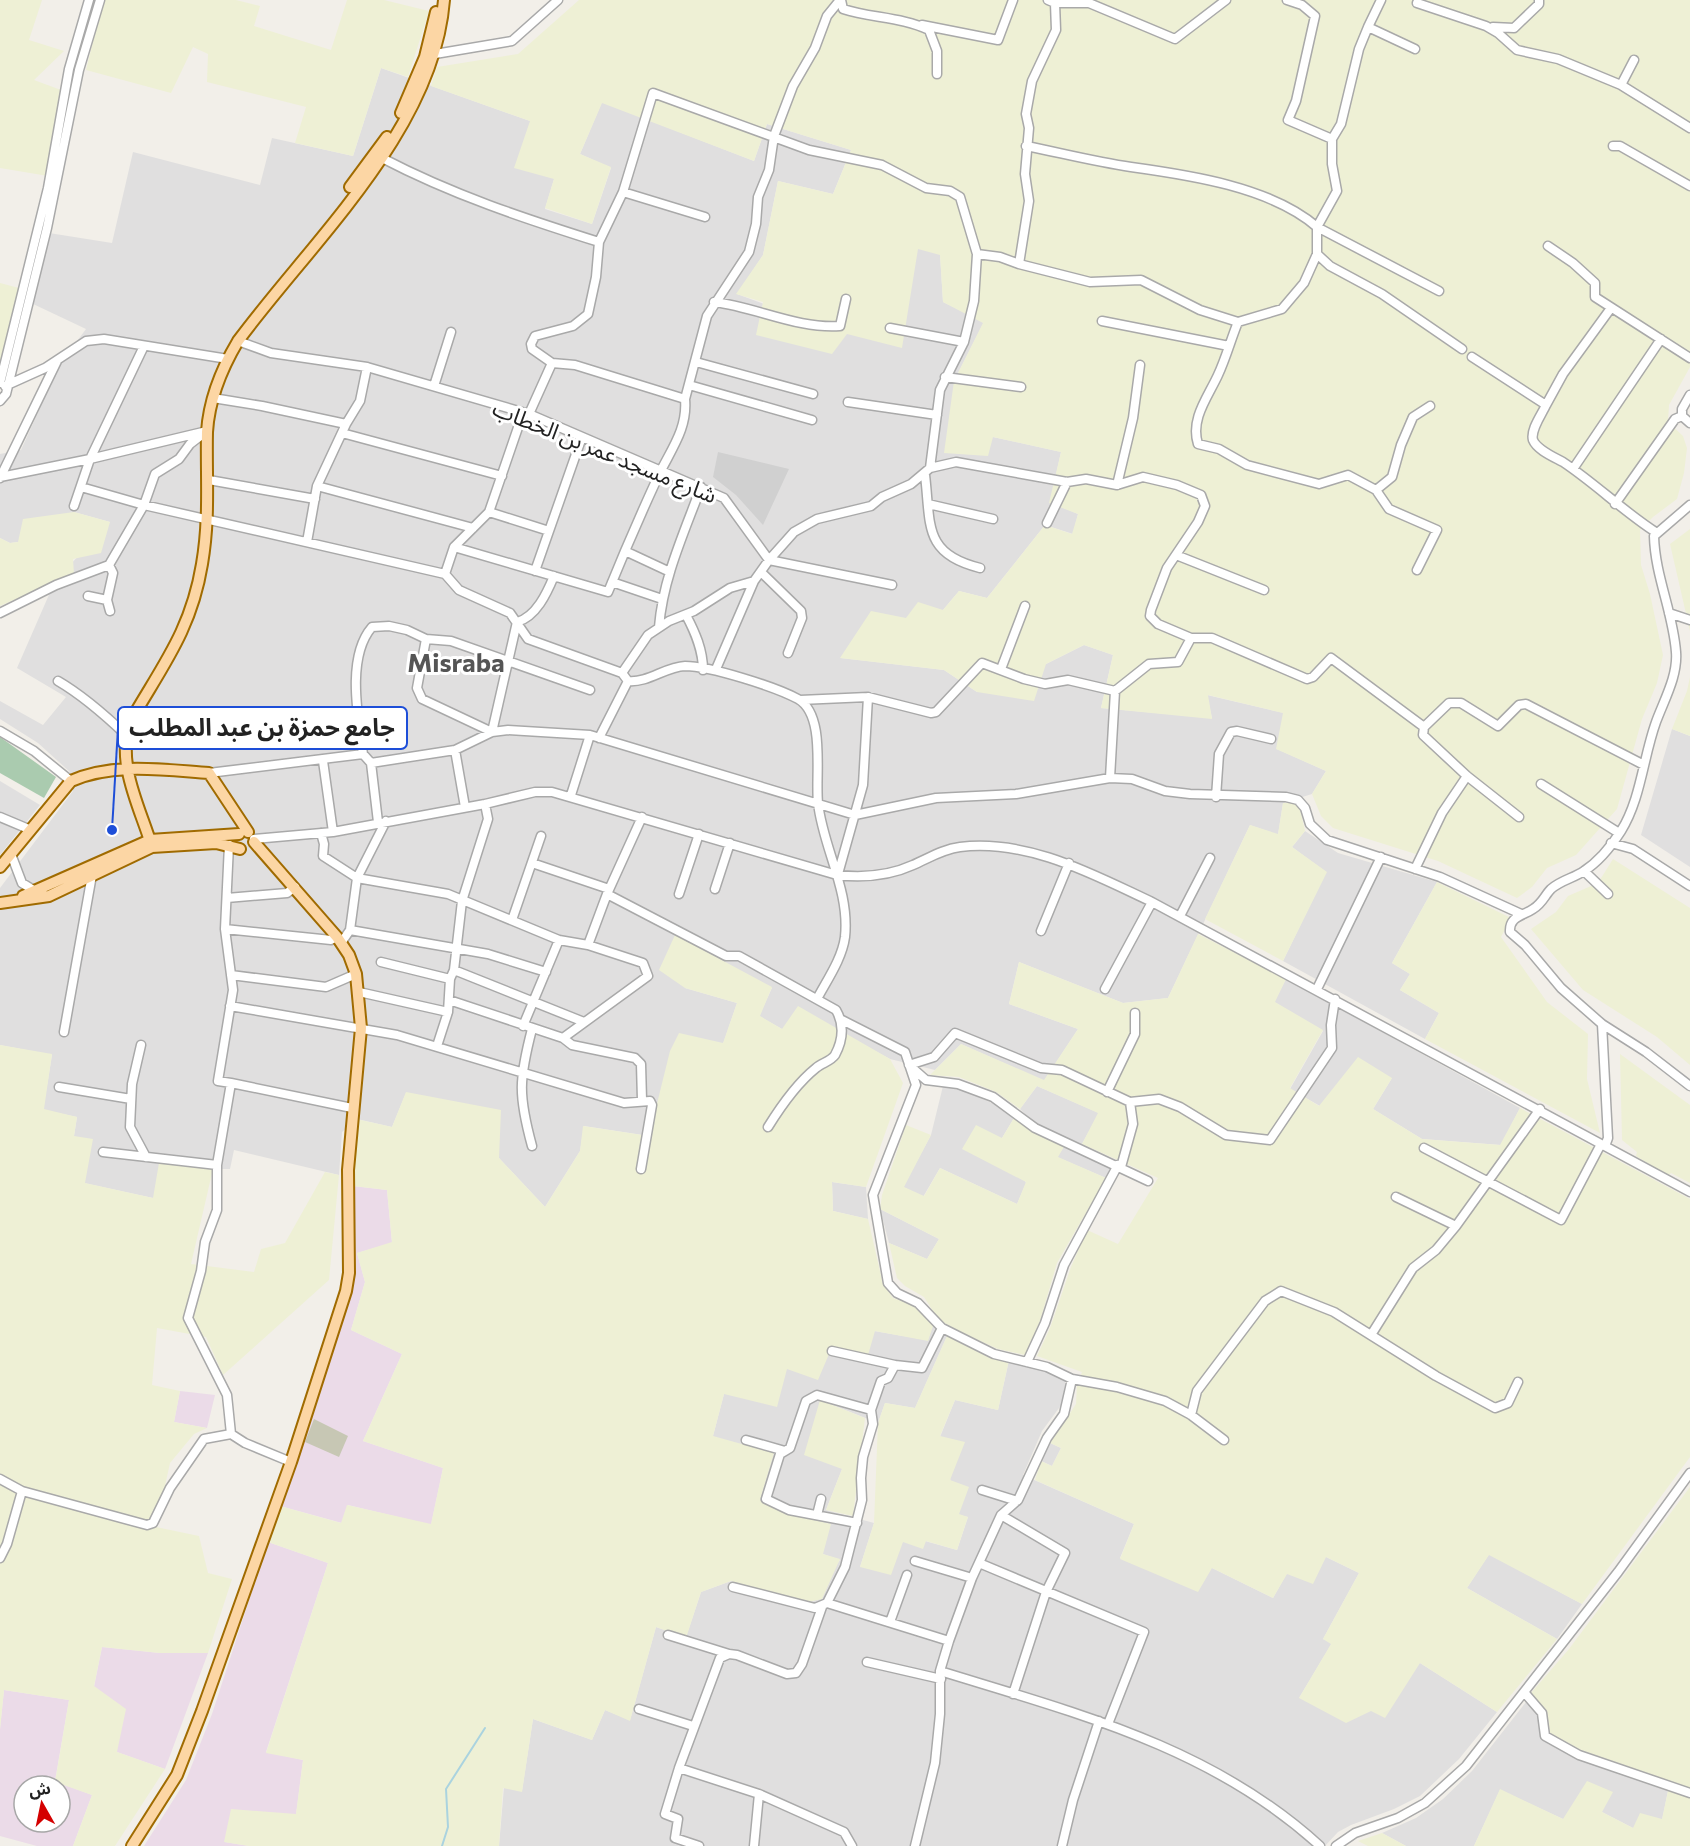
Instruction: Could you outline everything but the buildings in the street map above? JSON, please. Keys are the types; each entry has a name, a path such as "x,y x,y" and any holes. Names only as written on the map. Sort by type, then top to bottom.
{"main road":[{"path":"270,299 276,284 392,130 410,95 425,57 436,21 438,0"},
{"path":"151,843 127,769 126,735 130,722 183,633 195,598 208,520 207,431 213,398 228,359 238,341 382,158 416,101 435,54 442,29 444,0"},
{"path":"4,859 32,830 71,781 82,776 127,769 209,773 249,836 339,940 356,974 359,992 361,1028 348,1170 348,1282 291,1462 177,1775 132,1846"},
{"path":"0,903 15,899 151,843 249,836"},
{"path":"15,899 49,896 151,843 249,849 249,836"},
{"path":"234,847 235,841 249,836"}],"street":[{"path":"52,189 69,69 89,0"},
{"path":"0,401 6,394 2,386 52,189 79,70 99,0"},
{"path":"435,54 512,41 558,0"},
{"path":"841,0 843,9 858,14 930,25 998,40 1013,0"},
{"path":"454,547 608,592 661,469 678,441 707,316 714,302 749,252 756,224 758,197 769,170 774,136 793,86 815,48 827,16 841,0"},
{"path":"1020,264 1029,201 1025,174 1029,128 1026,114 1032,81 1056,30 1051,2 1089,3 1175,39 1226,0"},
{"path":"1287,0 1302,5 1315,16 1296,101 1288,120 1332,139"},
{"path":"977,254 1000,257 1090,282 1141,280 1192,307 1238,322 1282,309 1304,283 1317,254 1317,227 1337,191 1332,164 1332,139 1341,124 1359,49 1381,0"},
{"path":"1486,26 1514,28 1539,4 1539,0"},
{"path":"1417,3 1486,26 1498,33 1516,50 1558,59 1621,85 1690,129"},
{"path":"919,25 929,30 937,51 937,74"},
{"path":"1368,27 1415,49"},
{"path":"1621,85 1634,60"},
{"path":"686,399 575,365 552,363 532,349 531,344 534,336 573,326 588,314 596,278 599,242 623,192 653,93 808,150 882,165 926,188 950,191 960,197 977,254 974,301 964,342 945,376 928,472 928,504 934,540 940,550 966,564 980,568"},
{"path":"1026,146 1131,167 1210,178 1302,214 1317,227 1439,291"},
{"path":"1613,146 1620,146 1690,186"},
{"path":"382,158 428,182 487,206 599,242"},
{"path":"623,192 705,218"},
{"path":"1548,246 1573,263 1595,284 1595,297 1690,358"},
{"path":"1317,254 1330,266 1382,294 1462,349"},
{"path":"714,302 738,305 781,318 823,327 840,326 846,299"},
{"path":"1611,308 1563,374 1533,433 1533,441 1657,533"},
{"path":"1102,321 1229,346"},
{"path":"1238,322 1218,375 1206,395 1194,432 1198,444 1219,448 1247,465 1319,483 1348,475 1376,490 1389,509 1437,530 1417,570"},
{"path":"890,328 964,342"},
{"path":"435,386 451,332"},
{"path":"2,386 57,361 86,341 104,339 228,359"},
{"path":"1573,470 1661,339"},
{"name":"شارع مسجد عمر بن الخطاب","path":"238,341 271,353 367,367 435,386 526,414 661,469 724,498 769,560"},
{"path":"74,506 90,459 144,346"},
{"path":"1472,357 1546,405"},
{"path":"0,477 57,361"},
{"path":"696,362 813,394"},
{"path":"445,574 454,547 489,512 526,414 552,363"},
{"path":"1117,485 1133,418 1140,365"},
{"path":"307,542 317,486 346,424 360,401 367,367"},
{"path":"945,376 1022,387"},
{"path":"690,385 812,420"},
{"path":"1615,504 1675,419 1682,416 1690,395"},
{"path":"213,398 346,424"},
{"path":"848,402 937,415"},
{"path":"1376,490 1392,477 1413,417 1430,406"},
{"path":"1682,416 1690,423"},
{"path":"0,477 90,459 207,431"},
{"path":"0,613 56,585 109,565 144,505 155,474 179,459 190,444 207,431"},
{"path":"342,433 502,476"},
{"path":"535,571 582,437"},
{"path":"716,669 754,581 794,532 817,519 871,506 882,497 928,472 956,462 1067,482 1086,479 1117,485 1143,477 1177,485 1201,495 1205,506 1167,568 1150,616 1158,624 1191,638 1212,638 1307,679 1331,658 1424,727"},
{"path":"208,480 315,499"},
{"path":"1047,523 1067,482"},
{"path":"317,486 473,528"},
{"path":"81,487 144,505 445,574 459,590 510,613 528,639 622,673 628,681 638,682 685,666 703,670 716,669 800,700 868,697 931,713 936,712 982,663 1024,679 1045,684 1068,680 1115,691"},
{"path":"659,627 662,599 670,572 701,487"},
{"path":"928,504 993,519"},
{"path":"1690,507 1654,536 1655,562 1669,613 1677,655 1671,687 1656,723 1630,815 1611,843 1584,871 1551,889 1537,906 1521,914 1509,926 1510,932 1561,988 1602,1024 1646,1052 1690,1086"},
{"path":"489,512 549,531"},
{"path":"624,551 670,572"},
{"path":"1176,555 1264,590"},
{"path":"769,560 892,585"},
{"path":"109,565 113,573 107,600 110,610"},
{"path":"762,573 801,611 802,618 788,653"},
{"path":"517,622 524,620 537,606 554,576"},
{"path":"622,673 648,635 659,627 686,615 730,588 754,581"},
{"path":"612,582 662,599"},
{"path":"88,596 107,600"},
{"path":"1001,669 1025,606"},
{"path":"1669,613 1690,621"},
{"path":"686,615 696,635 703,670"},
{"path":"492,732 517,622"},
{"path":"225,929 339,940 350,930 357,878 382,821 371,763 363,754 356,694 363,637 372,627 389,626 407,630 426,639 451,641 590,690"},
{"path":"1110,778 1115,691 1149,664 1178,662 1191,638"},
{"path":"426,639 417,688 422,699 436,708 492,732"},
{"path":"58,681 78,693 86,703 126,735"},
{"path":"599,738 628,681"},
{"path":"837,875 863,785 868,697"},
{"path":"800,700 815,721 818,805 837,875 845,916 845,938 840,957 817,999"},
{"path":"1519,817 1467,776 1423,735 1424,727 1449,703 1461,703 1498,726 1519,705 1526,704 1644,765"},
{"path":"371,763 455,750 492,732 508,730 590,735 855,815 936,798 1016,794 1110,778 1132,779 1165,791 1216,796 1286,797 1298,800 1305,808 1310,824 1327,840 1415,869 1521,914"},
{"path":"0,731 34,751 71,781"},
{"path":"1216,796 1219,754 1231,732 1237,731 1271,739"},
{"path":"571,795 590,735"},
{"path":"455,750 465,807"},
{"path":"209,773 363,754"},
{"path":"323,760 333,832"},
{"path":"1415,869 1442,813 1467,776"},
{"path":"1541,784 1619,833"},
{"path":"249,836 333,832 382,821 485,804 535,792 571,795 837,875 864,878 890,873 960,847 1025,850 1069,863 1180,916 1690,1192"},
{"path":"436,1046 448,1012 450,979 454,970 462,901 488,819 485,804"},
{"path":"0,817 32,830"},
{"path":"588,945 608,891 642,817"},
{"path":"321,833 324,844 323,856 357,878 448,894 559,940 588,945 643,963 648,976 563,1038"},
{"path":"679,894 699,834"},
{"path":"512,920 541,836"},
{"path":"715,889 730,843"},
{"path":"1611,843 1633,849 1689,883"},
{"path":"234,847 226,898 225,929 233,990 218,1081 352,1108"},
{"path":"1317,989 1382,857"},
{"path":"1180,916 1210,858"},
{"path":"4,859 22,883 35,891"},
{"path":"532,863 608,891 726,956 739,956 836,1010 842,1020 905,1053 916,1085 873,1195 888,1283 897,1293 918,1303 942,1328 994,1354 1027,1362 1072,1379 1117,1387 1165,1401 1191,1415 1224,1440"},
{"path":"1041,931 1069,863"},
{"path":"1584,871 1608,894"},
{"path":"64,1032 92,875"},
{"path":"226,898 286,892 295,887"},
{"path":"1104,989 1152,902"},
{"path":"350,930 457,947 546,972"},
{"path":"531,1146 521,1107 520,1072 527,1027 534,1001 559,940"},
{"path":"381,962 450,979"},
{"path":"454,970 584,1022"},
{"path":"231,975 326,987 356,974"},
{"path":"359,992 448,1012"},
{"path":"909,1065 934,1057 955,1033 1041,1068 1062,1070 1130,1102 1159,1099 1180,1107 1226,1135 1270,1140 1332,1048 1331,1025 1335,999"},
{"path":"449,1000 563,1038 572,1045 635,1058 641,1064 642,1101"},
{"path":"230,1006 361,1028 436,1046 624,1103 650,1101 652,1105 641,1169"},
{"path":"1107,1092 1135,1034 1135,1013"},
{"path":"768,1127 786,1099 815,1068 834,1057 841,1040 842,1020"},
{"path":"1424,1148 1562,1220 1608,1138 1602,1024"},
{"path":"141,1045 132,1084 130,1127 146,1157"},
{"path":"909,1065 926,1080 958,1084 993,1097 1035,1128 1148,1181"},
{"path":"231,1083 217,1165 217,1210 206,1242 201,1271 188,1318 227,1395 231,1434"},
{"path":"58,1087 131,1100"},
{"path":"1027,1362 1045,1323 1064,1265 1120,1166 1133,1124 1130,1102"},
{"path":"1371,1335 1413,1268 1436,1250 1456,1226 1540,1109"},
{"path":"103,1152 217,1165"},
{"path":"1396,1197 1456,1226"},
{"path":"1191,1415 1197,1391 1265,1301 1281,1291 1334,1312 1436,1376 1495,1408 1508,1403 1518,1382"},
{"path":"832,1351 895,1365 922,1368 942,1328"},
{"path":"668,1635 787,1674 796,1672 802,1664 825,1605 846,1568 862,1500 863,1457 873,1424 871,1410 881,1381 888,1378 895,1365"},
{"path":"915,1846 936,1762 940,1675 949,1641 972,1578 1001,1515 1017,1501 1047,1438 1064,1414 1072,1379"},
{"path":"858,1523 789,1510 766,1499 780,1454 790,1448 806,1401 817,1395 871,1410"},
{"path":"0,1479 22,1491 147,1525 153,1522 170,1488 204,1439 231,1434 245,1443 291,1462"},
{"path":"746,1440 785,1451"},
{"path":"1336,1846 1355,1833 1398,1818 1425,1803 1466,1766 1618,1572 1690,1473"},
{"path":"982,1490 1017,1501"},
{"path":"0,1558 7,1545 22,1491"},
{"path":"817,1515 822,1499"},
{"path":"1001,1515 1065,1553 1046,1592 1013,1694"},
{"path":"915,1561 972,1578"},
{"path":"979,1563 1144,1632 1104,1722 1073,1800 1062,1846"},
{"path":"890,1622 906,1575"},
{"path":"733,1587 815,1608 825,1605 949,1641"},
{"path":"699,1846 675,1838 678,1819 665,1814 716,1663 720,1658 729,1654"},
{"path":"867,1662 940,1675 1013,1694 1104,1722 1236,1782 1286,1817 1320,1846"},
{"path":"1524,1692 1542,1713 1545,1736 1579,1755 1690,1793"},
{"path":"639,1709 693,1726"},
{"path":"679,1768 759,1794 844,1832 852,1846"},
{"path":"754,1846 759,1794"}],"shaded area":[{"path":"0,0 42,0 29,40 64,51 34,80 61,90 48,176 0,168"},
{"path":"103,0 236,0 260,6 254,26 331,50 347,0 384,0 429,11 408,77 381,68 353,156 295,143 306,107 207,82 208,54 193,47 171,93 86,70"},
{"path":"579,0 1690,0 1690,367 1669,405 1668,422 1683,436 1687,448 1684,473 1677,499 1640,530 1641,565 1650,594 1663,655 1657,683 1642,719 1617,809 1576,855 1547,868 1532,887 1517,898 1438,861 1333,828 1321,816 1312,794 1326,771 1276,749 1283,713 1208,695 1212,719 1101,708 1113,655 1084,645 1046,664 1034,701 977,692 944,670 840,658 871,611 906,618 918,602 943,610 959,591 987,598 1045,525 1072,534 1078,514 1049,503 1061,452 993,437 988,456 944,453 954,381 983,323 943,302 940,255 918,249 902,348 847,334 832,354 756,335 763,302 736,294 763,255 778,181 833,194 851,150 767,124 754,161 602,103 580,154 611,167 592,224 545,208 554,179 514,168 530,121 431,86 437,67 518,54"},
{"path":"381,68 530,121 554,179 545,209 592,224 611,168 580,154 602,102 754,161 767,124 851,150 833,194 778,181 763,255 737,294 846,334 918,248 940,254 943,302 984,322 954,381 993,437 1061,452 1050,502 1078,514 1073,534 1045,525 987,598 959,591 943,610 906,618 841,658 944,670 977,692 1046,664 1084,645 1113,655 1101,708 1212,718 1207,695 1284,713 1277,749 1326,771 1312,794 1283,803 1278,835 1250,825 1168,998 1123,1003 1019,962 1009,1004 1078,1029 1044,1081 961,1044 935,1070 890,1059 853,1039 782,1029 759,1016 772,988 685,988 737,1003 723,1044 649,1136 584,1126 580,1151 545,1207 499,1158 406,1093 392,1127 357,1119 342,1132 339,1175 234,1150 230,1169 213,1169 153,1198 84,1183 74,1136 77,1117 43,1110 52,1055 0,1045 0,888 73,791 70,772 38,743 0,719 0,701 43,725 66,697 17,668 55,581 110,522 74,512 18,542 10,543 0,538 0,454 21,450 60,364 86,329 31,303 49,233 112,243 133,152 260,185 272,138 353,156"},
{"path":"0,283 19,288 0,364"},
{"path":"718,452 789,469 763,525 736,495 713,477"},
{"path":"74,512 110,522 101,553 73,559 74,574 0,606 0,538 10,543 18,542 23,519"},
{"path":"1690,529 1690,631 1670,544"},
{"path":"1690,677 1690,736 1672,729"},
{"path":"1672,729 1690,736 1690,867 1641,835"},
{"path":"0,781 40,805 0,855"},
{"path":"1283,803 1294,803 1300,809 1305,831 1292,847 1327,872 1283,961 1205,919 1250,825 1278,834"},
{"path":"1305,831 1338,853 1437,882 1392,963 1410,974 1400,990 1439,1013 1425,1039 1283,961 1326,872 1292,847"},
{"path":"1613,859 1690,908 1690,1065 1657,1037 1583,990 1531,929 1556,912 1568,896 1598,883"},
{"path":"1437,882 1511,918 1501,937 1547,1002 1588,1034 1587,1079 1600,1133 1425,1039 1439,1013 1400,990 1410,974 1392,963"},
{"path":"1198,934 1286,979 1275,1002 1323,1030 1290,1088 1319,1106 1358,1057 1392,1078 1373,1109 1422,1139 1500,1145 1520,1108 1690,1199 1690,1457 1582,1604 1489,1555 1467,1588 1557,1639 1497,1712 1420,1663 1385,1718 1371,1711 1346,1723 1299,1698 1331,1644 1323,1639 1359,1573 1326,1557 1313,1584 1287,1574 1273,1598 1212,1568 1198,1592 1120,1559 1134,1524 1035,1480 1041,1461 1052,1466 1061,1448 1050,1443 1076,1404 1077,1384 1082,1372 1037,1356 1050,1328 1071,1267 1087,1230 1118,1244 1158,1178 1082,1144 1098,1113 1037,1086 1020,1109 996,1092 959,1077 930,1075 961,1044 1044,1080 1078,1029 1009,1004 1019,962 1123,1003 1168,998"},
{"path":"675,935 772,987 760,1016 782,1029 798,1006 890,1059 903,1083 866,1187 832,1182 833,1211 868,1219 883,1284 893,1298 913,1305 934,1323 928,1341 875,1331 868,1355 832,1347 818,1380 787,1369 777,1407 724,1394 713,1436 774,1453 760,1500 787,1514 831,1524 823,1554 840,1559 822,1599 809,1602 731,1581 701,1592 686,1638 656,1627 630,1721 605,1710 592,1740 533,1719 522,1792 503,1788 499,1846 249,1846 224,1842 231,1809 296,1814 303,1760 266,1753 328,1563 268,1542 280,1506 341,1523 347,1505 431,1524 443,1468 363,1441 402,1354 351,1330 365,1282 357,1253 392,1242 387,1190 353,1186 356,1119 392,1127 406,1092 501,1110 499,1158 545,1207 580,1151 583,1126 649,1136 670,1051 679,1033 723,1043 737,1003 685,988 659,970"},
{"path":"1286,979 1520,1108 1501,1145 1422,1139 1373,1109 1392,1078 1320,1106 1290,1089 1323,1031 1274,1002"},
{"path":"0,1045 52,1054 44,1109 77,1117 74,1136 93,1139 85,1183 153,1198 159,1163 213,1169 191,1264 254,1272 261,1249 285,1243 325,1172 339,1175 329,1280 223,1375 206,1337 157,1328 152,1385 180,1391 174,1422 207,1428 194,1434 170,1463 156,1527 199,1536 208,1573 232,1579 208,1653 160,1653 102,1647 94,1686 126,1709 117,1752 165,1769 115,1846 73,1846 92,1795 72,1788 72,1774 56,1774 69,1700 4,1690 0,1729"},
{"path":"1620,1054 1690,1105 1690,1183 1671,1173 1668,1176 1636,1156 1637,1152 1622,1140"},
{"path":"943,1086 958,1088 992,1103 1014,1118 1002,1138 1026,1183 1017,1204 940,1168 923,1197 903,1187 931,1135"},
{"path":"1037,1086 1099,1113 1082,1144 1036,1125 1020,1109"},
{"path":"1014,1118 1033,1132 1065,1145 1058,1157 1106,1178 1057,1263 1040,1321 1025,1355 998,1349 938,1319 924,1297 905,1286 897,1278 889,1243 927,1259 939,1239 880,1209 882,1195 906,1125 931,1135 904,1187 924,1196 940,1168 1017,1204 1026,1182 962,1149 976,1125 1002,1138"},
{"path":"1065,1145 1112,1167 1106,1178 1057,1157"},
{"path":"832,1182 866,1187 868,1219 833,1211"},
{"path":"353,1186 387,1190 392,1243 357,1253 365,1282 351,1330 402,1354 363,1441 443,1468 431,1525 348,1505 342,1523 280,1506 352,1284"},
{"path":"880,1209 939,1239 927,1259 889,1243"},
{"path":"934,1323 938,1331 947,1336 915,1408 885,1403 878,1423 820,1400 842,1469 826,1510 874,1523 860,1567 903,1542 925,1541 957,1550 968,1517 959,1515 940,1437 955,1400 998,1410 1009,1360 1045,1369 1066,1379 1062,1404 1042,1431 1023,1475 1134,1524 1120,1558 1212,1568 1273,1598 1287,1573 1326,1557 1359,1573 1323,1639 1332,1643 1299,1698 1420,1663 1497,1712 1459,1759 1420,1796 1394,1809 1351,1825 1338,1832 1325,1846 499,1846 504,1787 522,1791 533,1719 592,1740 605,1710 630,1720 656,1627 686,1637 701,1592 731,1581 809,1602 840,1560 823,1554 787,1514 759,1500 713,1436 724,1394 874,1331 927,1340"},
{"path":"947,1336 992,1359 1009,1360 998,1410 955,1400 940,1436 965,1442 950,1480 969,1487 959,1514 968,1517 957,1550 926,1541 923,1549 903,1542 891,1575 860,1567 874,1523 878,1423 885,1403 915,1408"},
{"path":"180,1391 215,1395 207,1428 174,1422"},
{"path":"820,1400 865,1418 853,1516 826,1510 842,1469 804,1455"},
{"path":"314,1419 348,1436 339,1457 305,1442"},
{"path":"1050,1443 1061,1448 1052,1466 1041,1461"},
{"path":"1690,1487 1690,1788 1581,1750 1550,1733 1547,1711 1531,1693 1569,1649"},
{"path":"268,1542 328,1563 266,1752 303,1760 296,1815 225,1842 249,1846 144,1846 186,1780 212,1714"},
{"path":"1489,1554 1582,1604 1557,1639 1467,1588"},
{"path":"102,1647 160,1653 208,1653 165,1769 117,1752 94,1687"},
{"path":"4,1690 69,1700 56,1774 12,1774 12,1834 72,1834 72,1787 92,1795 73,1846 37,1846 0,1836 0,1729"},
{"path":"1526,1702 1538,1715 1541,1739 1577,1759 1668,1791 1662,1820 1633,1828 1602,1812 1563,1819 1500,1790 1474,1846 1406,1846 1382,1833 1416,1818 1443,1799 1472,1771"},
{"path":"1587,1781 1613,1792 1602,1812 1633,1828 1640,1813 1662,1819 1668,1791 1690,1797 1690,1846 1474,1846 1500,1789 1563,1819"},
{"path":"1382,1833 1406,1846 1368,1846 1358,1841"}],"green space":[{"path":"0,737 56,777 44,798 0,773"}],"waterway":[{"path":"66,114 75,66 95,0"},
{"path":"442,1846 448,1827 446,1789 485,1728"}],"place":[{"name":"جامع حمزة بن عبد المطلب","path":"112,830"}],"district":[{"name":"Misraba","path":"456,661"}]}
